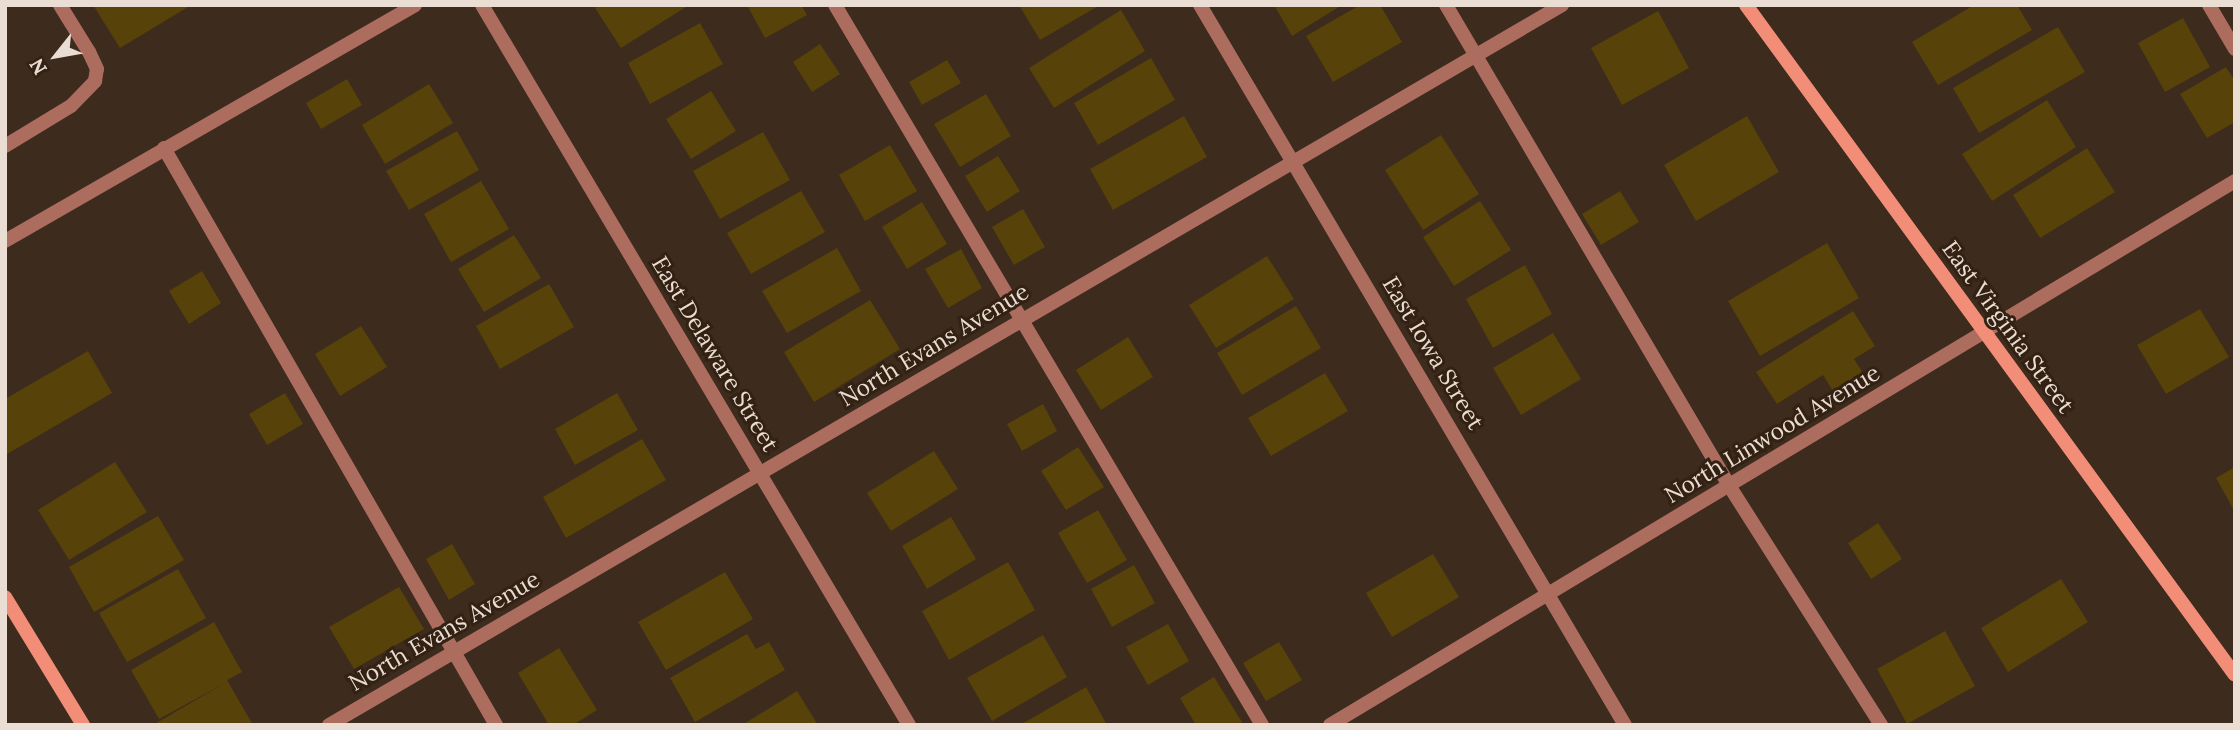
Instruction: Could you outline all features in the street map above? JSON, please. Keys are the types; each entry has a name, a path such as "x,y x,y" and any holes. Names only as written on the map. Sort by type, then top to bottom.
{"main road":[{"name":"East Virginia Street","path":"1746,5 2235,675"},
{"path":"5,597 83,725"}],"street":[{"path":"5,146 71,106 95,81 93,61 60,5"},
{"path":"5,241 415,5"},
{"name":"East Delaware Street","path":"482,5 909,725"},
{"path":"835,5 1019,321 1262,725"},
{"name":"East Iowa Street","path":"1200,5 1625,725"},
{"path":"1446,5 1730,487 1881,725"},
{"name":"North Evans Avenue","path":"329,725 1292,160 1562,5"},
{"path":"2208,5 2235,49"},
{"path":"164,148 496,725"},
{"name":"North Linwood Avenue","path":"1330,725 2235,181"}],"building":[{"path":"93,5 186,5 188,7 120,48"},
{"path":"599,5 689,5 621,48 595,8"},
{"path":"747,5 801,5 807,15 765,38"},
{"path":"1019,5 1100,5 1040,40"},
{"path":"1274,5 1342,5 1292,36"},
{"path":"1360,5 1380,5 1402,42 1333,82 1306,36"},
{"path":"1974,5 2017,5 2032,30 1938,85 1912,42"},
{"path":"1121,10 1145,51 1054,108 1029,68"},
{"path":"1658,11 1689,68 1622,105 1591,48"},
{"path":"2183,18 2210,67 2165,92 2138,43"},
{"path":"700,23 723,64 650,104 628,63"},
{"path":"2058,27 2085,72 1979,133 1953,88"},
{"path":"820,44 840,74 812,92 793,62"},
{"path":"1151,58 1175,100 1098,145 1074,103"},
{"path":"947,60 961,83 922,105 909,82"},
{"path":"2226,67 2235,81 2235,122 2207,138 2180,94"},
{"path":"347,79 362,105 321,129 306,103"},
{"path":"429,84 453,123 385,164 362,125"},
{"path":"711,91 736,131 691,159 666,119"},
{"path":"986,94 1011,136 960,167 934,124"},
{"path":"2047,100 2076,147 1992,201 1962,154"},
{"path":"1184,116 1207,157 1113,210 1090,169"},
{"path":"1747,116 1779,172 1696,221 1664,165"},
{"path":"457,131 479,170 409,210 386,171"},
{"path":"763,132 790,180 720,219 693,171"},
{"path":"1441,135 1479,194 1423,230 1385,170"},
{"path":"890,145 917,191 865,221 839,175"},
{"path":"2087,148 2115,192 2040,238 2013,195"},
{"path":"998,156 1020,191 987,212 965,176"},
{"path":"481,181 509,229 451,262 424,214"},
{"path":"801,191 825,232 751,274 727,233"},
{"path":"1620,191 1639,222 1601,245 1582,214"},
{"path":"1480,201 1511,250 1454,286 1423,237"},
{"path":"922,202 947,244 907,269 882,227"},
{"path":"1023,209 1045,247 1014,265 992,227"},
{"path":"514,235 541,278 484,312 458,269"},
{"path":"1827,243 1859,298 1760,356 1728,301"},
{"path":"837,248 861,291 787,333 762,291"},
{"path":"961,249 982,288 948,308 925,269"},
{"path":"1267,256 1294,299 1216,348 1189,305"},
{"path":"1525,265 1552,314 1493,348 1466,299"},
{"path":"202,271 221,303 189,324 169,291"},
{"path":"549,284 574,327 500,369 476,326"},
{"path":"870,300 900,349 814,402 784,352"},
{"path":"1296,306 1321,348 1242,395 1217,353"},
{"path":"2200,309 2229,357 2166,394 2137,345"},
{"path":"1853,311 1875,346 1854,359 1863,373 1833,391 1823,375 1777,404 1756,372"},
{"path":"361,326 387,367 340,396 315,354"},
{"path":"1553,333 1581,379 1521,415 1493,368"},
{"path":"1128,337 1153,377 1101,410 1076,370"},
{"path":"88,351 112,393 7,454 5,399"},
{"path":"1325,373 1348,411 1271,456 1248,418"},
{"path":"285,393 303,424 267,445 249,414"},
{"path":"617,393 638,430 575,465 555,429"},
{"path":"1043,404 1057,431 1022,451 1007,424"},
{"path":"642,439 666,480 566,538 543,497"},
{"path":"1078,447 1104,487 1066,510 1041,471"},
{"path":"934,451 958,489 891,531 867,493"},
{"path":"115,462 147,512 69,560 38,510"},
{"path":"2235,467 2235,512 2216,478"},
{"path":"1098,510 1127,560 1087,583 1058,533"},
{"path":"158,516 184,560 94,612 69,567"},
{"path":"951,517 976,559 927,589 902,546"},
{"path":"1878,523 1902,559 1871,579 1848,543"},
{"path":"452,544 475,584 449,600 426,559"},
{"path":"1433,554 1459,597 1392,637 1366,593"},
{"path":"1008,562 1035,610 949,660 922,611"},
{"path":"1134,565 1155,603 1112,627 1091,589"},
{"path":"178,569 206,618 127,662 99,613"},
{"path":"725,572 753,619 666,670 638,622"},
{"path":"2061,579 2088,622 2008,672 1981,628"},
{"path":"399,587 424,629 354,669 329,627"},
{"path":"214,622 242,672 227,680 253,725 153,725 223,684 159,719 131,670"},
{"path":"1168,624 1189,661 1148,685 1126,647"},
{"path":"1945,631 1975,686 1907,724 1877,669"},
{"path":"747,634 756,649 769,642 785,670 695,722 670,678"},
{"path":"1043,635 1067,677 992,721 967,678"},
{"path":"1279,642 1302,680 1266,701 1243,663"},
{"path":"559,648 597,710 573,725 549,725 518,673"},
{"path":"1214,677 1242,722 1238,725 1196,725 1180,698"},
{"path":"1086,687 1107,725 1020,725"},
{"path":"797,691 818,725 742,725"}]}
